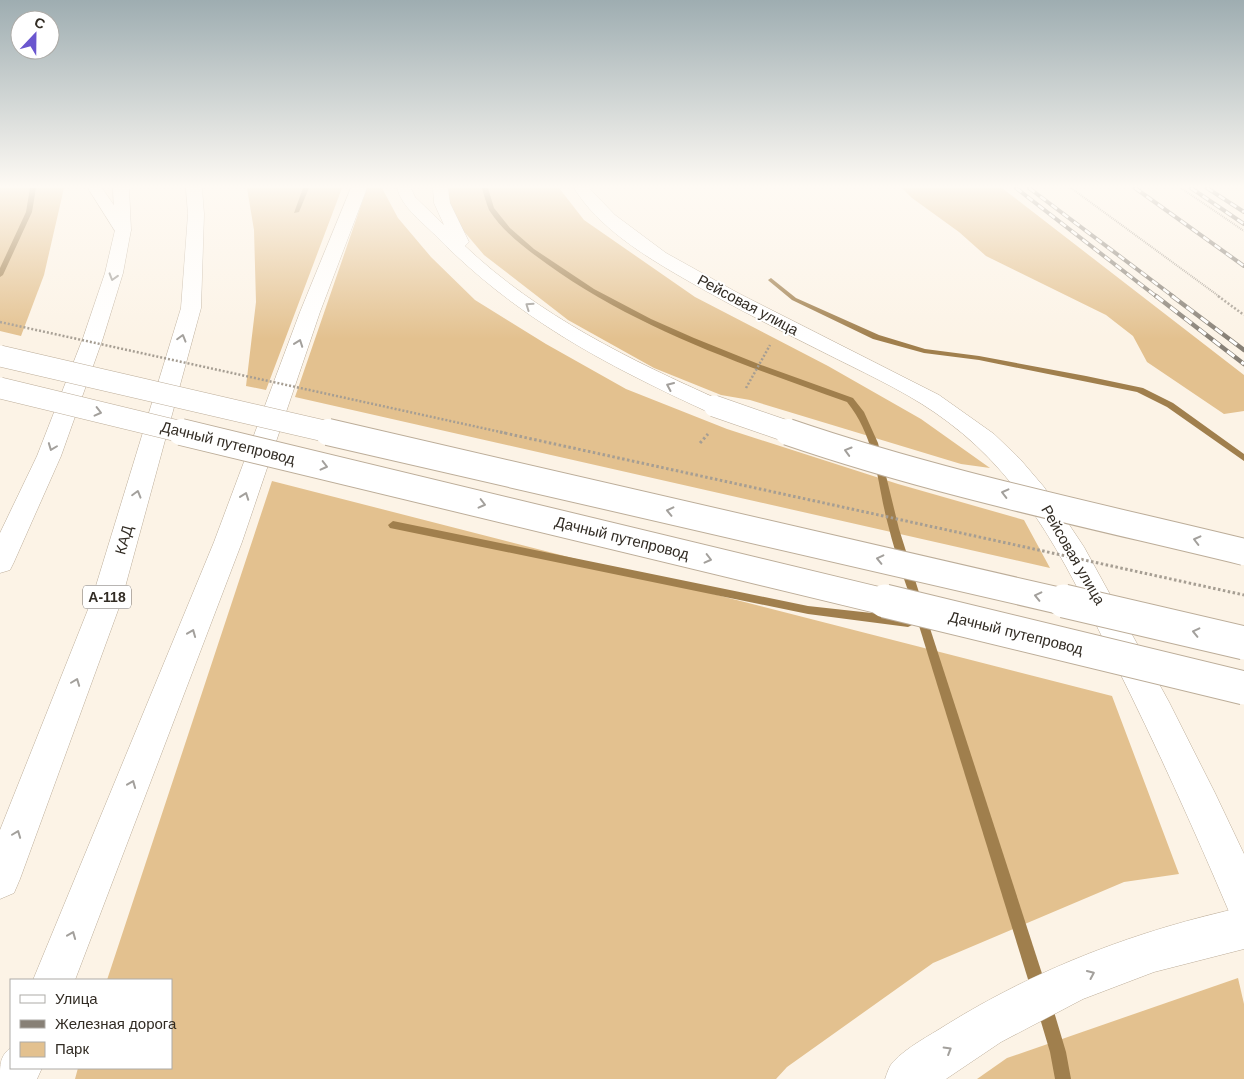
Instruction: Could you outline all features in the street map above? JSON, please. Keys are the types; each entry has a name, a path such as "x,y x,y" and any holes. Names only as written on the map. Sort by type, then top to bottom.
{"main road":[{"path":"0,562 49,456 93,338 114,273 121,238"},
{"name":"КАД","path":"0,879 106,602 191,308 194,238"},
{"path":"54,979 228,542 310,312 339,238"},
{"path":"447,238 466,257 503,288 554,324 643,375 714,406 827,445 945,478 1244,552"},
{"path":"458,238 466,257"},
{"name":"Рейсовая улица","path":"636,238 690,275 904,385 957,416 992,444 1025,478 1060,527 1138,674 1168,733 1244,900"},
{"path":"0,356 1244,643"},
{"name":"Дачный путепровод","path":"0,388 1244,688"},
{"path":"908,1079 937,1057 1025,1003 1113,964 1209,934 1244,928"}],"path":[{"path":"1140,238 1244,315"},
{"path":"0,322 1244,595"},
{"path":"749,384 762,360"}],"green space":[{"path":"0,238 52,238 44,275 21,336 0,331"},
{"path":"254,238 323,238 266,390 246,386 256,302"},
{"path":"350,238 415,238 431,257 475,300 546,344 626,389 727,429 898,484 1024,520 1050,568 295,397"},
{"path":"470,238 610,238 695,297 828,366 921,419 990,468 961,464 750,400 721,395 654,368 568,320 484,255"},
{"path":"966,238 1067,238 1244,375 1244,411 1224,414 1147,362 1133,336 1106,315 986,256"},
{"path":"272,481 1112,696 1179,874 1124,882 933,963 787,1067 776,1079 75,1079 78,1069 172,1069 172,979 107,979"},
{"path":"1238,978 1244,1004 1244,1079 977,1079 1007,1058"}],"waterway":[{"path":"0,275 17,238"},
{"path":"518,238 532,251 561,271 649,321 758,367 850,400 868,426 874,443 894,529 917,602"},
{"path":"771,280 794,299 876,337 924,351 979,358 1140,390 1170,405 1244,458"},
{"path":"393,525 808,610 908,622"},
{"path":"921,616 1039,989"},
{"path":"1044,1005 1058,1052 1063,1079"}],"railway":[{"path":"1081,238 1157,297"},
{"path":"1096,238 1174,297"},
{"path":"1205,238 1244,266"},
{"path":"1156,296 1244,364"},
{"path":"1172,296 1244,350"}]}
